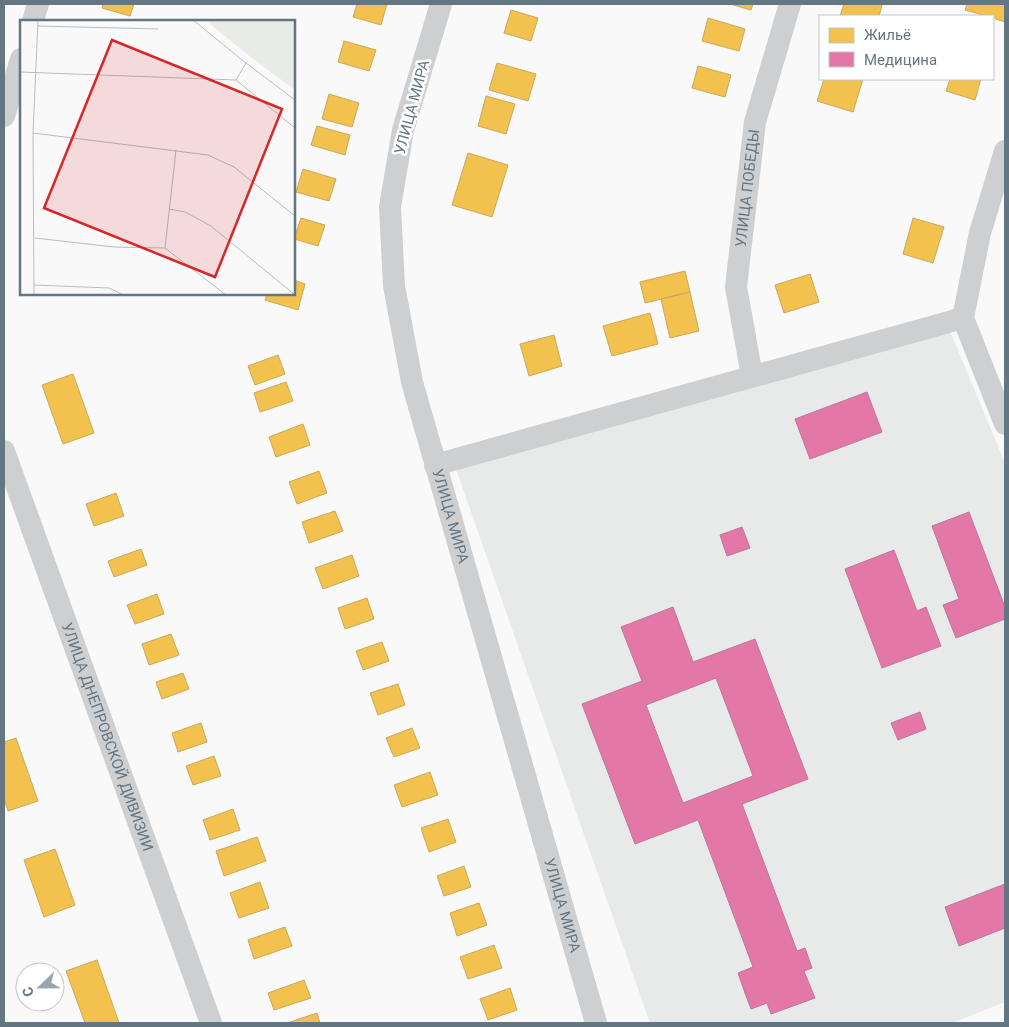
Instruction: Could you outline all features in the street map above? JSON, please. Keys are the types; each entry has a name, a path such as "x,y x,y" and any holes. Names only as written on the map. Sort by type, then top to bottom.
{"street":[{"path":"33,20 38,4"},
{"name":"УЛИЦА МИРА","path":"442,4 403,130 390,207 394,286 412,382 596,1023"},
{"name":"УЛИЦА ПОБЕДЫ","path":"752,376 736,287 755,122 790,4"},
{"path":"4,116 20,62"},
{"path":"1005,151 980,233 963,318 1005,424"},
{"path":"435,465 963,318"},
{"name":"УЛИЦА ДНЕПРОВСКОЙ ДИВИЗИИ","path":"4,451 211,1023"}],"shaded area":[{"path":"950,331 1005,463 1005,1002 952,1023 650,1023 456,469"}],"building: Жильё":[{"path":"103,4 134,4 130,16 102,8"},
{"path":"357,4 387,4 381,25 353,17"},
{"path":"730,4 753,4 751,10"},
{"path":"844,4 882,5 879,15 840,15"},
{"path":"967,4 1005,4 1005,22 994,18 994,15 983,15 965,10"},
{"path":"511,10 538,18 531,41 504,33"},
{"path":"708,18 745,29 739,51 702,41"},
{"path":"344,41 376,50 369,71 338,62"},
{"path":"497,63 536,74 528,101 489,90"},
{"path":"698,66 731,75 725,97 692,88"},
{"path":"824,80 863,80 853,112 817,101"},
{"path":"950,80 981,80 975,100 946,91"},
{"path":"329,94 359,103 352,127 322,119"},
{"path":"486,96 515,104 506,134 478,126"},
{"path":"317,126 350,135 345,155 311,145"},
{"path":"468,153 508,165 492,217 452,205"},
{"path":"303,169 336,179 329,201 296,192"},
{"path":"301,218 325,225 318,246 295,239"},
{"path":"913,218 944,227 933,263 903,254"},
{"path":"685,271 690,292 645,303 640,282"},
{"path":"810,274 819,302 784,313 775,285"},
{"path":"295,280 305,284 298,310 265,300 267,295 295,295"},
{"path":"690,292 699,331 670,338 661,299"},
{"path":"650,313 658,344 612,356 603,326"},
{"path":"554,335 562,366 529,376 520,344"},
{"path":"278,355 285,374 255,385 248,366"},
{"path":"73,374 94,433 63,444 42,385"},
{"path":"286,382 293,401 260,412 254,393"},
{"path":"303,424 310,445 276,457 269,437"},
{"path":"319,471 327,493 297,504 289,482"},
{"path":"116,493 124,516 94,526 86,504"},
{"path":"335,511 343,531 309,543 302,522"},
{"path":"141,549 147,565 114,577 108,561"},
{"path":"352,555 359,576 323,589 315,568"},
{"path":"157,594 164,614 135,624 127,605"},
{"path":"367,598 374,619 345,629 338,608"},
{"path":"171,634 179,655 149,665 142,644"},
{"path":"382,642 389,661 363,670 356,651"},
{"path":"183,673 189,689 162,699 156,682"},
{"path":"398,684 405,705 378,715 370,693"},
{"path":"201,723 207,742 178,752 172,733"},
{"path":"412,728 420,748 394,757 386,738"},
{"path":"16,738 38,801 8,811 4,798 4,742"},
{"path":"214,756 221,776 193,785 186,766"},
{"path":"430,772 438,795 402,807 394,785"},
{"path":"233,809 240,830 210,840 203,820"},
{"path":"448,819 456,842 429,852 421,828"},
{"path":"257,837 266,861 224,876 216,851"},
{"path":"55,849 75,905 44,917 24,860"},
{"path":"464,866 471,887 444,896 437,876"},
{"path":"260,882 269,908 239,918 230,893"},
{"path":"479,903 487,925 457,936 450,913"},
{"path":"285,927 292,946 254,959 248,940"},
{"path":"494,945 502,968 468,979 460,957"},
{"path":"97,960 119,1023 85,1023 66,971"},
{"path":"304,980 311,998 274,1010 268,993"},
{"path":"510,988 517,1010 488,1020 480,999"},
{"path":"317,1013 320,1023 287,1023"}],"building: Медицина":[{"path":"867,392 882,432 810,459 795,419"},
{"path":"969,512 1005,607 1005,619 956,638 943,605 959,599 932,526"},
{"path":"742,527 750,548 727,556 720,535"},
{"path":"894,550 917,611 926,607 941,646 882,668 845,569"},
{"path":"673,607 693,662 755,639 808,779 742,804 797,951 805,948 812,968 804,971 815,998 771,1014 767,1003 751,1009 738,973 753,967 698,820 635,844 582,704 642,681 621,627","holes":["716,678 753,776 683,803 646,705"]},
{"path":"920,712 926,729 898,740 891,723"},
{"path":"1005,884 1005,928 959,946 945,907"}]}
